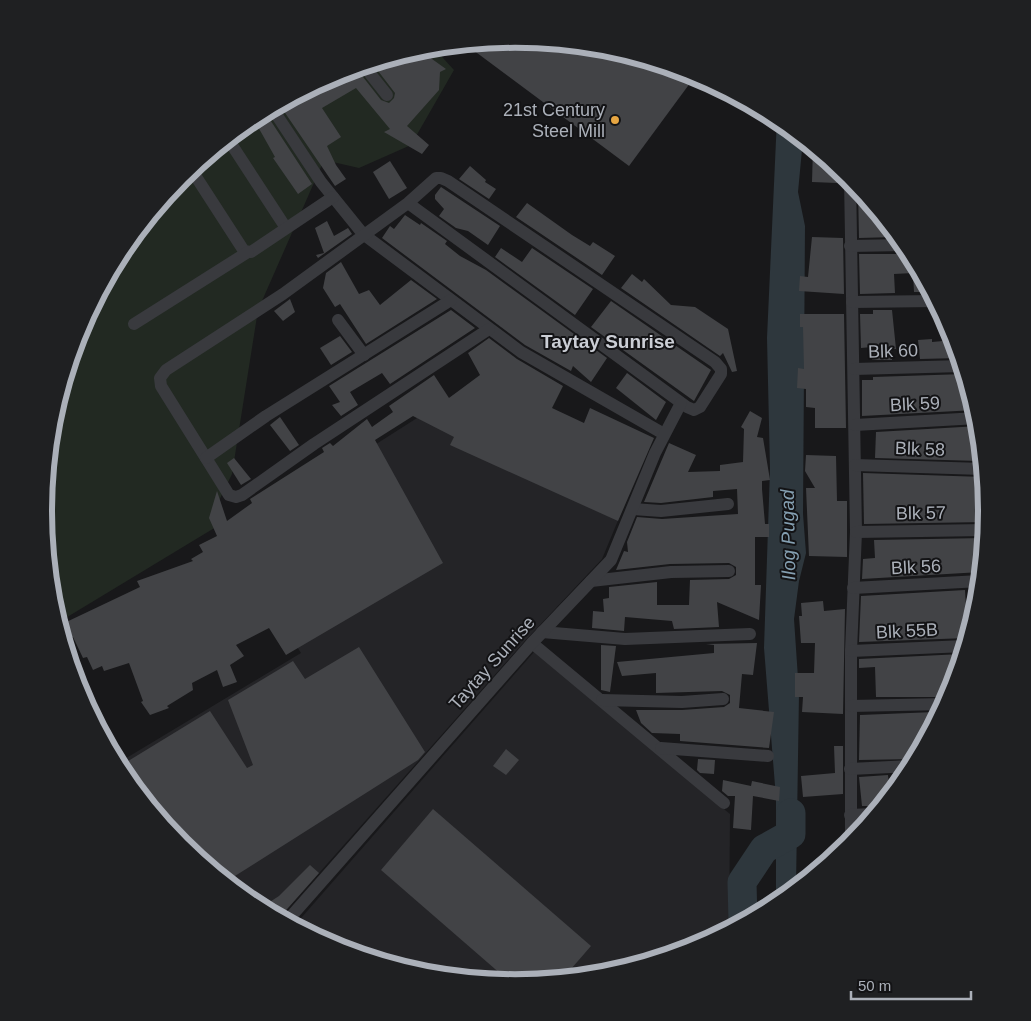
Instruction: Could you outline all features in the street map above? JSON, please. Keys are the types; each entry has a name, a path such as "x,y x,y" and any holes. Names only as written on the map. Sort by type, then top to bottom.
{"street":[{"path":"368,72 387,96"},
{"path":"277,115 333,197 364,234 521,352 664,434"},
{"path":"232,145 286,228"},
{"path":"195,176 244,250 248,252"},
{"path":"408,203 680,403 694,410 700,407 721,374 719,365 448,181 436,178 408,203 283,294 166,370 160,378 161,386 229,495 236,498 242,495 314,444 489,329"},
{"path":"850,831 851,651 856,532 850,246 852,192"},
{"path":"134,324 248,252 251,252 333,197"},
{"path":"850,246 894,245"},
{"path":"206,458 266,416 451,300"},
{"path":"852,302 928,301"},
{"path":"338,320 364,355"},
{"name":"Blk 60","path":"854,369 955,366"},
{"name":"Taytay Sunrise","path":"292,915 532,643 611,560 664,434 680,403"},
{"name":"Blk 59","path":"855,425 970,418"},
{"name":"Blk 58","path":"855,465 977,469"},
{"path":"633,509 661,511 728,504"},
{"name":"Blk 57","path":"856,532 978,530"},
{"path":"591,581 671,572 729,572"},
{"name":"Blk 56","path":"853,588 973,581"},
{"path":"542,632 625,639 750,634"},
{"path":"532,643 661,748 724,803"},
{"name":"Blk 55B","path":"851,651 958,646"},
{"path":"602,700 682,702 723,699"},
{"path":"852,706 936,704"},
{"path":"661,748 768,756"},
{"path":"850,769 901,766"},
{"path":"850,814 866,814"}],"shaded area":[{"path":"439,54 454,70 411,145 359,168 324,160 258,310 232,474 211,517 216,527 65,618 56,571 53,541 52,510 56,450 68,391 77,362 100,306 131,253 167,205 210,162 234,143 284,110 338,83 396,63"},
{"path":"483,376 646,453 602,559 524,642 285,911 234,878 188,838 148,792 125,759 301,653 227,539"},
{"path":"534,652 730,814 729,921 693,938 635,958 606,965 546,973 485,973 455,970 425,965 367,949 300,920"}],"water":[{"path":"777,128 802,147 798,192 805,226 803,514 806,553 799,581 794,619 799,693 796,879 776,893 776,798 764,648 770,469 767,338"}],"building":[{"name":"21st Century Steel Mill","path":"546,48 576,51 635,63 691,82 629,166 472,49"},
{"path":"427,56 446,69 440,72 439,90 407,126 429,145 422,154 384,132 390,129 356,88 322,108 341,137 327,146 336,165 346,179 335,186 283,110 311,95 314,96 332,86 361,74 381,100 389,103 394,98 395,93 377,69"},
{"path":"270,119 312,184 298,194 273,158 275,157 258,126"},
{"path":"813,155 837,178 837,183 812,182"},
{"path":"390,161 407,188 389,199 373,172"},
{"path":"470,166 486,180 485,182 496,189 489,199 459,179"},
{"path":"441,187 500,226 488,245 468,231 456,228 439,216 444,209 435,199 435,195"},
{"path":"858,199 889,237 859,238"},
{"path":"527,203 590,246 593,242 615,256 602,275 516,217"},
{"path":"405,215 420,225 421,223 447,241 445,244 460,256 486,270 607,358 591,382 573,366 571,371 525,345 382,238 390,226 394,229"},
{"path":"327,221 334,236 348,228 352,234 318,258 316,255 324,253 315,228"},
{"path":"812,237 843,238 844,294 799,291 800,276 808,277"},
{"path":"501,248 522,262 532,248 593,289 575,315 495,257"},
{"path":"859,254 901,254 912,273 894,274 895,293 860,294"},
{"path":"341,262 359,294 369,290 380,305 411,280 437,299 366,344 340,304 335,307 323,288 326,273"},
{"path":"632,274 642,282 644,279 671,305 695,307 728,329 737,371 732,372 723,353 720,356 621,288"},
{"path":"913,274 923,292 914,292"},
{"path":"290,299 295,312 283,321 274,311"},
{"path":"611,301 711,370 694,401 591,327"},
{"path":"451,310 475,328 390,384 382,373 350,392 358,405 341,416 332,405 340,402 329,386"},
{"path":"873,310 892,310 896,349 892,349 892,360 872,360 872,347 861,348 860,314 873,314"},
{"path":"800,314 844,314 846,428 815,428 815,408 806,407 806,389 797,388 798,368 804,369 803,327 800,327"},
{"path":"340,336 352,352 331,365 320,348"},
{"path":"489,338 517,359 563,386 552,408 584,423 590,408 654,438 618,521 450,445 454,437 413,416 375,440 443,563 286,655 269,628 236,645 244,656 230,665 237,682 223,687 217,670 192,683 193,690 167,706 169,708 150,715 141,702 143,701 129,663 104,671 102,666 93,670 87,657 83,658 73,637 71,638 66,622 140,587 137,581 193,561 191,559 203,552 199,545 217,536 209,518 217,491 227,521 252,503 250,499 324,452 322,448 330,443 333,446 367,419 372,427 393,412 389,406 434,375 449,398 480,375 468,353"},
{"path":"932,339 932,342 946,341 953,358 920,359 918,340"},
{"path":"627,373 666,402 656,420 616,388"},
{"path":"958,374 968,410 862,416 862,380 873,380 873,377"},
{"path":"750,411 762,418 757,437 763,438 770,480 762,481 765,524 769,524 769,537 755,537 755,585 761,585 759,620 717,602 719,627 674,629 672,621 625,617 624,631 592,628 593,611 604,612 603,599 609,598 609,587 657,582 657,605 689,605 690,580 729,579 736,575 736,567 729,563 670,564 616,570 624,551 628,552 627,542 637,517 662,519 738,514 737,489 713,491 713,497 661,503 644,502 669,443 696,455 688,472 720,471 720,465 743,462 744,429 741,427"},
{"path":"280,417 299,445 290,451 270,425"},
{"path":"971,426 976,461 875,458 876,432"},
{"path":"806,455 836,456 837,501 847,501 847,557 809,556 806,488 815,488 805,471"},
{"path":"234,458 251,479 241,485 227,463"},
{"path":"863,473 978,477 978,522 864,524"},
{"path":"978,538 975,572 862,579 863,559 875,558 874,540"},
{"path":"965,590 966,607 969,607 960,638 859,642 861,596"},
{"path":"823,601 824,611 845,609 843,714 802,712 803,697 795,697 795,673 814,673 815,643 801,643 799,616 802,616 801,603"},
{"path":"757,643 753,675 742,674 739,708 774,712 769,748 680,741 680,734 652,733 641,723 636,710 682,710 724,707 730,703 730,695 722,691 656,693 656,673 622,676 617,662 714,653 714,645 706,644"},
{"path":"601,645 616,646 610,692 601,690"},
{"path":"359,647 425,752 418,760 233,877 210,859 167,816 127,762 210,711 247,768 253,765 228,700 293,661 305,679"},
{"path":"955,654 939,697 876,697 875,667 859,668 859,659"},
{"path":"932,712 905,759 859,760 860,715"},
{"path":"834,746 843,746 843,794 803,797 801,776 835,773"},
{"path":"506,749 519,760 506,775 493,766"},
{"path":"698,759 715,760 714,774 700,773 697,770"},
{"path":"888,775 889,784 872,806 862,806 859,777"},
{"path":"723,780 751,786 752,781 780,787 779,801 753,796 751,830 733,828 735,796 728,796 722,791"},
{"path":"433,809 591,946 570,971 500,973 381,870"},
{"path":"310,865 319,873 285,911 270,902 279,896"}],"waterway":[{"name":"Ilog Pugad","path":"743,913 742,882 764,849 791,834 791,813"}],"place":[{"name":"21st Century Steel Mill","path":"615,120"}],"district":[{"name":"Taytay Sunrise","path":"608,341"}]}
